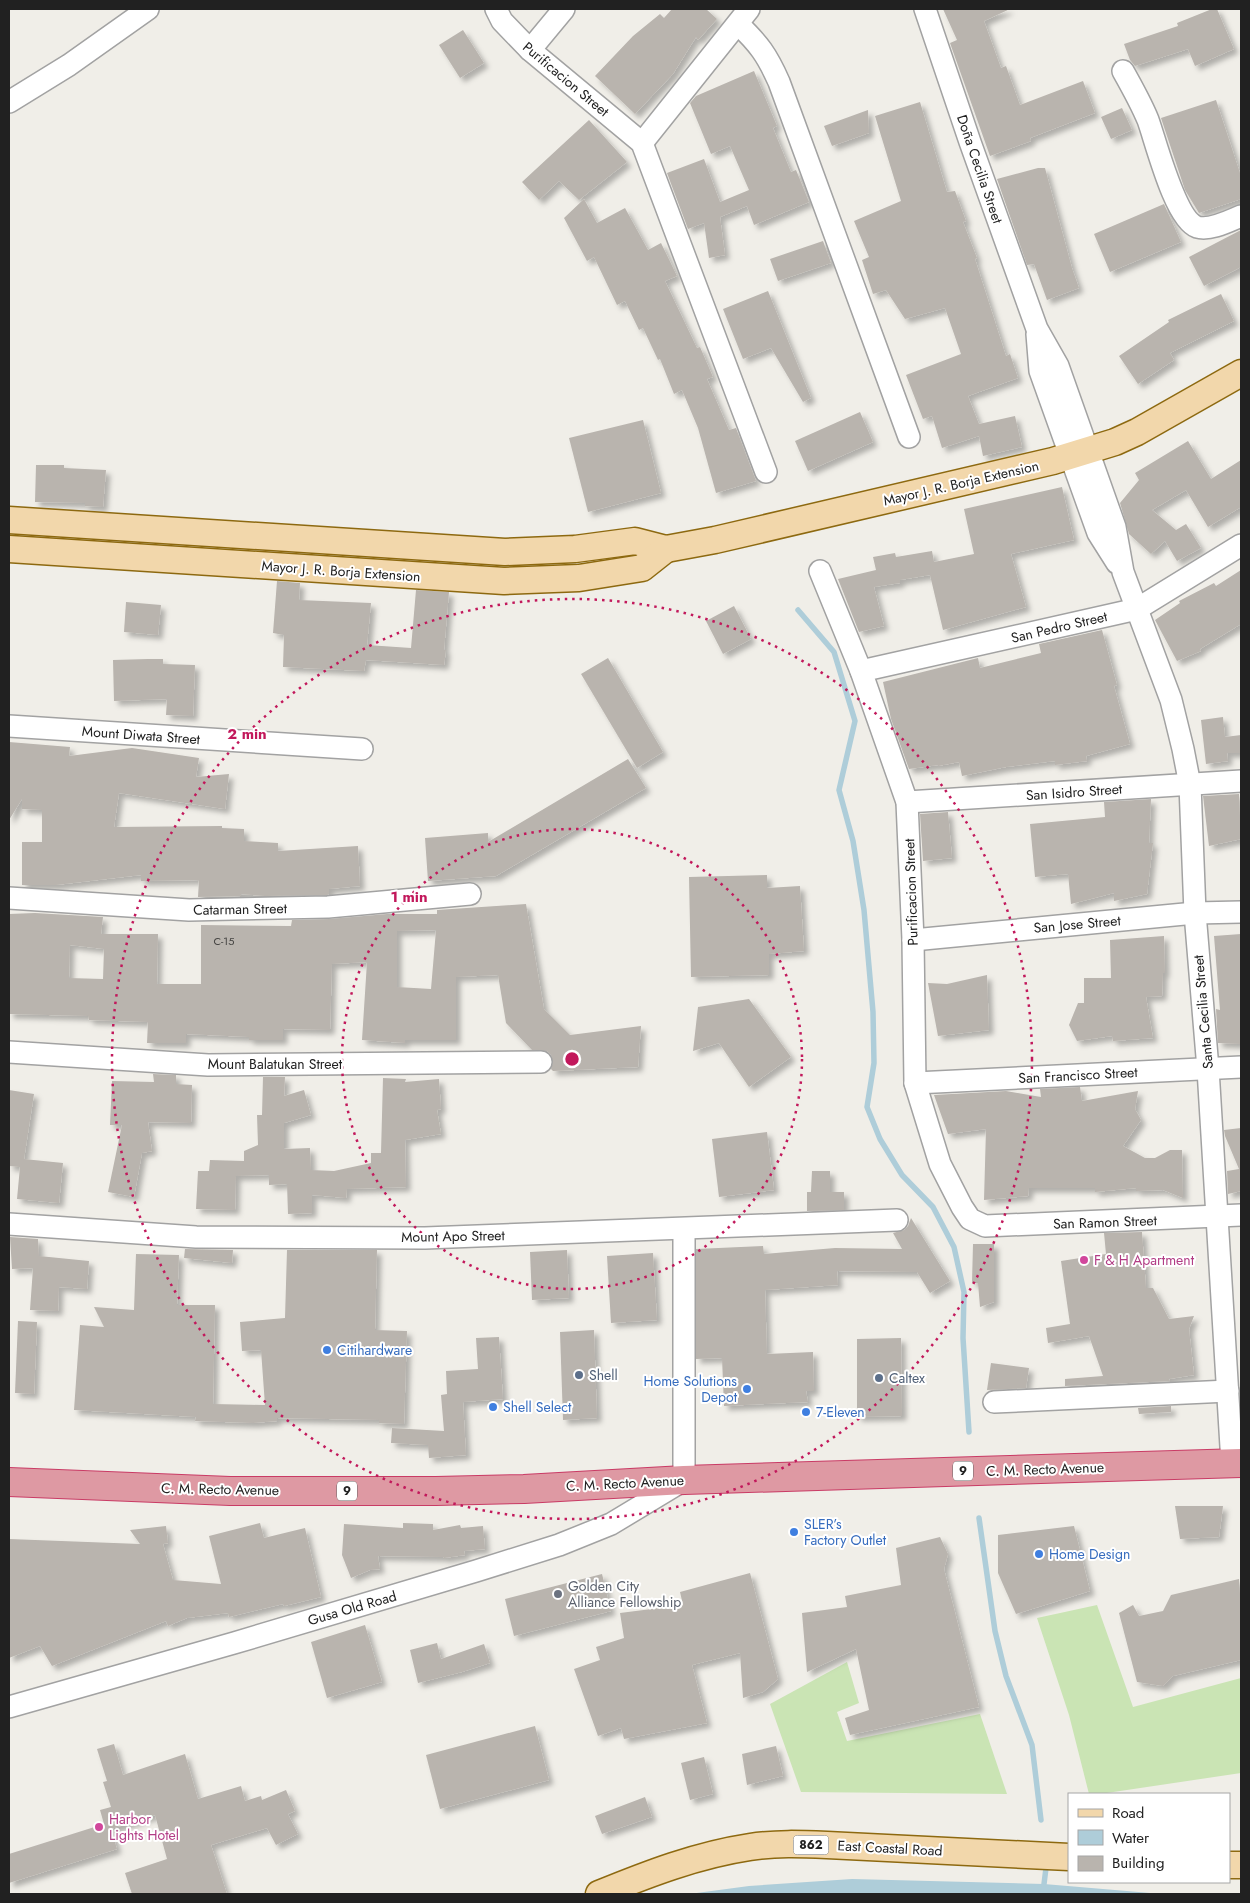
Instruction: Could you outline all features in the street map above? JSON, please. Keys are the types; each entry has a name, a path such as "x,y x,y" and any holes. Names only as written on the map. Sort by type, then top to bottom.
{"highway":[{"name":"C. M. Recto Avenue","path":"9,1482 230,1491 436,1491 524,1489 684,1480 1237,1463"}],"main road":[{"name":"Mayor J. R. Borja Extension","path":"9,520 506,552 575,549 635,541 677,547 913,495 1079,453 1115,442 1137,432 1241,373"},
{"path":"102,527 103,556"},
{"path":"338,570 340,542"},
{"name":"Mayor J. R. Borja Extension","path":"9,549 504,581 579,578 642,568 677,547"},
{"name":"East Coastal Road","path":"599,1894 680,1863 752,1847 793,1844 1068,1856"}],"street":[{"path":"9,102 69,65 148,9"},
{"name":"Purificacion Street","path":"496,9 502,21 530,50 642,143"},
{"path":"530,50 564,9"},
{"name":"Doña Cecilia Street","path":"925,9 1036,329 1058,366 1079,453"},
{"path":"766,472 642,143 743,16 769,61 778,82 909,437"},
{"path":"1123,71 1147,118 1166,176 1187,220 1196,226 1204,228 1241,216"},
{"name":"Santa Cecilia Street","path":"1079,453 1115,527 1123,572 1171,700 1190,785 1195,913 1208,1069 1228,1391 1237,1463"},
{"name":"San Pedro Street","path":"861,671 1137,609 1241,545"},
{"name":"Purificacion Street","path":"820,571 861,671 907,802 913,940 915,1082 940,1164 970,1219"},
{"name":"Mount Diwata Street","path":"9,726 362,749"},
{"name":"San Isidro Street","path":"907,802 1241,781"},
{"name":"Catarman Street","path":"9,898 189,910 328,907 470,894"},
{"name":"San Jose Street","path":"913,940 1195,913 1241,912"},
{"name":"Mount Balatukan Street","path":"9,1052 208,1066 541,1062"},
{"name":"San Francisco Street","path":"915,1082 1241,1067"},
{"name":"San Ramon Street","path":"970,1219 985,1226 1002,1226 1241,1215"},
{"name":"Mount Apo Street","path":"9,1224 196,1237 424,1238 897,1220"},
{"path":"684,1229 684,1480"},
{"path":"994,1402 1228,1391"},
{"name":"Gusa Old Road","path":"9,1707 234,1643 559,1545 611,1524 684,1480"}],"green space":[{"path":"1097,1605 1133,1707 1241,1678 1241,1773 1107,1793 1089,1793 1069,1715 1037,1618"},
{"path":"847,1662 859,1703 837,1712 847,1741 980,1714 1007,1794 801,1792 770,1704"}],"water":[{"path":"852,1879 1044,1884 1162,1894 689,1894 749,1886"}],"building":[{"path":"672,9 706,9 717,19 698,40 696,37 673,74 635,114 595,76 633,36 660,14 664,18"},
{"path":"943,9 1010,9 984,21 1001,68 1006,66 1020,105 1083,81 1095,113 1030,138 1031,141 990,156 950,43 957,40"},
{"path":"1212,9 1217,9 1234,49 1195,66 1188,49 1135,66 1130,60 1124,44 1178,26 1177,23"},
{"path":"463,30 484,63 460,78 439,45"},
{"path":"754,71 777,126 773,128 791,172 796,170 809,202 754,225 747,206 720,217 725,255 709,258 704,223 688,229 667,173 704,159 720,202 749,190 730,146 711,154 690,103 696,96"},
{"path":"1216,100 1241,176 1241,199 1199,213 1185,190 1161,118"},
{"path":"920,102 947,192 955,191 966,221 963,222 977,258 975,259 1006,356 1010,354 1018,378 968,396 979,424 1015,416 1022,447 983,456 979,436 942,448 932,416 923,419 906,375 961,354 945,308 905,319 886,290 873,294 862,260 869,257 854,221 901,201 875,116"},
{"path":"1122,108 1132,130 1111,139 1101,117"},
{"path":"868,110 869,133 832,146 824,126"},
{"path":"589,120 627,162 579,200 559,181 539,200 522,182"},
{"path":"1038,168 1045,168 1079,288 1047,300 1034,264 1027,265 997,179"},
{"path":"584,199 597,223 625,208 648,250 661,243 677,276 665,281 697,348 700,347 713,377 707,379 729,430 736,428 756,481 716,493 698,428 682,390 674,394 660,359 658,360 643,328 639,330 625,301 617,305 594,257 587,261 564,218"},
{"path":"1164,204 1181,242 1110,272 1094,234"},
{"path":"1241,230 1241,267 1204,286 1189,257"},
{"path":"823,241 831,263 778,281 770,259"},
{"path":"768,291 811,398 803,402 771,348 743,359 723,309"},
{"path":"1221,294 1234,321 1170,353 1174,360 1138,384 1119,356 1169,322 1168,320"},
{"path":"860,412 873,442 808,471 795,441"},
{"path":"643,420 661,493 588,512 569,438"},
{"path":"1188,441 1211,479 1241,460 1241,507 1208,527 1186,490 1152,510 1176,530 1186,524 1201,548 1177,561 1165,541 1151,554 1129,534 1120,503 1139,480 1135,473"},
{"path":"36,465 64,465 64,468 106,470 103,507 85,506 85,503 35,502"},
{"path":"1062,487 1074,540 1011,554 1026,607 943,630 930,575 900,580 900,583 874,587 884,626 859,632 838,579 876,570 873,557 895,553 896,557 932,551 934,562 974,554 964,509"},
{"path":"1241,570 1241,624 1200,649 1201,651 1177,661 1155,620 1180,603 1179,601 1214,583 1216,586"},
{"path":"277,581 300,583 299,600 371,603 367,645 411,648 416,590 449,592 444,665 366,660 364,671 283,667 284,635 273,633"},
{"path":"126,602 161,605 158,635 124,632"},
{"path":"734,606 751,639 723,654 706,621"},
{"path":"1102,630 1117,685 1114,686 1130,744 1086,756 1087,761 1055,765 1055,761 1006,767 962,776 959,762 909,769 891,719 883,682 978,658 980,668 1041,653 1039,644"},
{"path":"608,658 663,752 637,768 581,674"},
{"path":"163,659 163,664 195,665 193,716 166,715 167,699 114,701 113,660"},
{"path":"1223,717 1225,737 1241,735 1241,753 1227,753 1228,761 1206,764 1201,720"},
{"path":"9,742 70,747 69,756 132,748 199,758 196,777 229,774 225,809 119,793 114,827 222,826 222,828 244,829 244,841 278,843 278,851 358,846 360,886 329,889 329,894 327,895 265,896 241,894 241,896 198,897 199,880 141,881 141,875 56,885 22,885 22,842 42,842 42,810 22,809 22,799 9,820"},
{"path":"628,759 646,788 496,876 428,881 425,838 488,833 488,842"},
{"path":"1239,794 1241,839 1209,846 1203,796"},
{"path":"1151,799 1149,843 1153,843 1147,894 1114,901 1114,893 1071,904 1068,874 1035,877 1030,824 1105,817 1104,802"},
{"path":"948,812 952,858 923,861 920,814"},
{"path":"767,875 767,888 800,886 804,951 769,954 769,975 691,977 689,877"},
{"path":"526,904 544,1009 570,1035 641,1026 638,1067 553,1071 551,1069 553,1062 551,1055 547,1051 532,1050 506,1023 498,975 456,977 456,1040 405,1040 405,1043 362,1040 367,962 332,964 330,1030 283,1029 283,1040 249,1040 249,1037 186,1034 186,1043 147,1043 148,1022 89,1020 88,1016 9,1014 9,914 35,913 103,917 101,934 158,934 157,984 201,984 201,925 291,926 292,920 387,914 437,914 437,910","holes":["436,930 431,989 397,987 397,931","70,945 104,949 103,979 69,978"]},
{"path":"1241,934 1241,1044 1218,1043 1216,1009 1220,1010 1214,936"},
{"path":"1164,936 1165,973 1163,973 1162,996 1146,997 1153,1038 1113,1041 1112,1036 1077,1041 1069,1025 1078,1003 1084,1003 1084,978 1111,978 1110,940"},
{"path":"987,975 989,1030 938,1036 928,983 947,984"},
{"path":"749,999 791,1057 749,1087 719,1043 693,1051 698,1007"},
{"path":"153,1074 176,1075 176,1084 192,1085 191,1123 148,1122 152,1151 142,1153 134,1197 108,1192 122,1125 110,1125 112,1081 154,1082"},
{"path":"263,1077 285,1077 284,1096 304,1090 311,1115 284,1123 284,1149 310,1148 311,1170 334,1171 371,1163 371,1153 381,1153 383,1078 406,1079 405,1082 439,1079 441,1109 437,1110 441,1134 405,1140 406,1187 347,1189 346,1198 312,1195 312,1213 288,1214 287,1184 269,1185 269,1175 236,1176 235,1210 196,1209 198,1171 209,1171 210,1160 244,1161 244,1151 258,1145 257,1115 262,1115"},
{"path":"1080,1087 1082,1101 1138,1091 1135,1109 1141,1120 1123,1146 1145,1158 1155,1158 1170,1150 1182,1150 1183,1198 1163,1190 1136,1191 1136,1188 1095,1192 1095,1188 1029,1188 1028,1196 984,1200 986,1129 948,1134 934,1095 1006,1091 1041,1097 1040,1089"},
{"path":"9,1090 34,1094 24,1159 63,1163 59,1203 17,1199 20,1167 9,1166"},
{"path":"1241,1128 1241,1191 1228,1194 1227,1171 1239,1169 1224,1130"},
{"path":"767,1132 774,1190 719,1197 712,1139"},
{"path":"812,1171 830,1171 830,1192 844,1192 844,1210 807,1211 807,1192 811,1192"},
{"path":"911,1218 950,1281 930,1293 917,1272 837,1271 838,1285 765,1290 767,1354 813,1352 814,1391 806,1391 808,1402 724,1406 722,1358 696,1359 696,1249 763,1246 764,1254 835,1248 902,1249 893,1233 904,1230"},
{"path":"1142,1232 1146,1288 1153,1288 1169,1319 1194,1316 1189,1329 1194,1375 1169,1379 1170,1381 1065,1386 1065,1379 1103,1376 1089,1336 1048,1343 1046,1328 1070,1324 1061,1261 1106,1254 1104,1233"},
{"path":"10,1237 38,1239 39,1256 89,1261 87,1289 59,1287 58,1311 30,1310 33,1268 12,1269"},
{"path":"973,1244 994,1244 994,1302 980,1307 978,1283 972,1283"},
{"path":"185,1249 233,1250 232,1263 184,1258"},
{"path":"287,1250 377,1250 375,1330 407,1331 404,1424 379,1423 379,1420 277,1418 277,1421 253,1423 195,1421 196,1417 74,1410 80,1325 104,1327 94,1307 134,1310 136,1254 179,1255 177,1305 215,1305 213,1404 265,1405 261,1350 242,1351 240,1322 285,1318"},
{"path":"567,1250 569,1298 532,1300 530,1252"},
{"path":"653,1253 657,1320 611,1323 607,1256"},
{"path":"18,1321 37,1322 34,1394 15,1393"},
{"name":"Shell","path":"594,1330 597,1418 563,1420 560,1332"},
{"path":"499,1337 503,1399 463,1402 466,1455 429,1458 428,1445 391,1443 392,1428 444,1431 441,1395 447,1394 446,1371 478,1369 476,1338"},
{"name":"Caltex","path":"901,1338 902,1416 857,1417 857,1339"},
{"path":"991,1363 1029,1368 1026,1388 987,1390"},
{"path":"1171,1406 1171,1412 1139,1414 1138,1408"},
{"path":"1175,1506 1223,1506 1219,1537 1180,1539"},
{"path":"260,1523 264,1538 305,1528 321,1597 229,1617 228,1613 187,1618 168,1626 166,1621 52,1666 40,1646 9,1658 9,1539 140,1544 130,1530 166,1526 168,1543 163,1544 173,1580 221,1584 209,1536"},
{"path":"403,1523 433,1524 433,1530 460,1525 461,1528 483,1526 485,1549 464,1551 465,1555 444,1558 378,1556 380,1569 370,1570 351,1578 342,1555 344,1524 403,1528"},
{"name":"Home Design","path":"1074,1526 1090,1591 1016,1614 998,1573 998,1535"},
{"path":"940,1537 948,1554 944,1569 979,1707 850,1735 845,1718 869,1710 856,1649 807,1672 802,1613 847,1607 845,1596 901,1585 896,1548"},
{"path":"750,1573 778,1679 763,1692 743,1698 740,1653 692,1665 707,1723 624,1739 621,1728 598,1736 574,1669 600,1660 596,1647 624,1638 620,1613 683,1605 680,1592"},
{"path":"602,1574 611,1611 514,1636 505,1599"},
{"path":"1239,1579 1241,1660 1173,1676 1163,1686 1137,1682 1119,1613 1133,1605 1139,1616 1163,1611 1171,1595"},
{"path":"365,1625 382,1682 327,1698 311,1642"},
{"path":"437,1643 441,1659 484,1644 490,1663 418,1683 410,1650"},
{"path":"535,1726 549,1780 440,1809 426,1755"},
{"path":"114,1744 123,1775 185,1754 198,1799 241,1786 245,1801 261,1796 262,1800 286,1790 295,1811 288,1814 298,1834 276,1845 267,1828 211,1845 227,1894 132,1894 125,1873 167,1859 155,1815 111,1829 117,1849 9,1883 9,1854 104,1824 100,1810 111,1807 103,1782 107,1781 97,1749"},
{"path":"776,1746 783,1776 747,1785 742,1754"},
{"path":"704,1757 713,1794 690,1800 681,1763"},
{"path":"645,1797 652,1817 602,1834 595,1816"}],"waterway":[{"path":"798,610 834,652 855,721 839,790 853,841 864,910 873,1012 874,1063 867,1107 880,1139 902,1175 933,1207 954,1247 964,1292 963,1338 969,1432"},
{"path":"979,1518 995,1631 1006,1676 1032,1745 1041,1820"},
{"path":"1044,1884 1046,1868"}],"place":[{"name":"F & H Apartment","path":"1084,1260"},
{"name":"Citihardware","path":"327,1350"},
{"name":"Shell","path":"579,1375"},
{"name":"Caltex","path":"879,1378"},
{"name":"Home Solutions Depot","path":"747,1389"},
{"name":"Shell Select","path":"493,1407"},
{"name":"7-Eleven","path":"806,1412"},
{"name":"SLER’s Factory Outlet","path":"794,1532"},
{"name":"Home Design","path":"1039,1554"},
{"name":"Golden City Alliance Fellowship","path":"558,1594"},
{"name":"Harbor Lights Hotel","path":"99,1827"}]}
